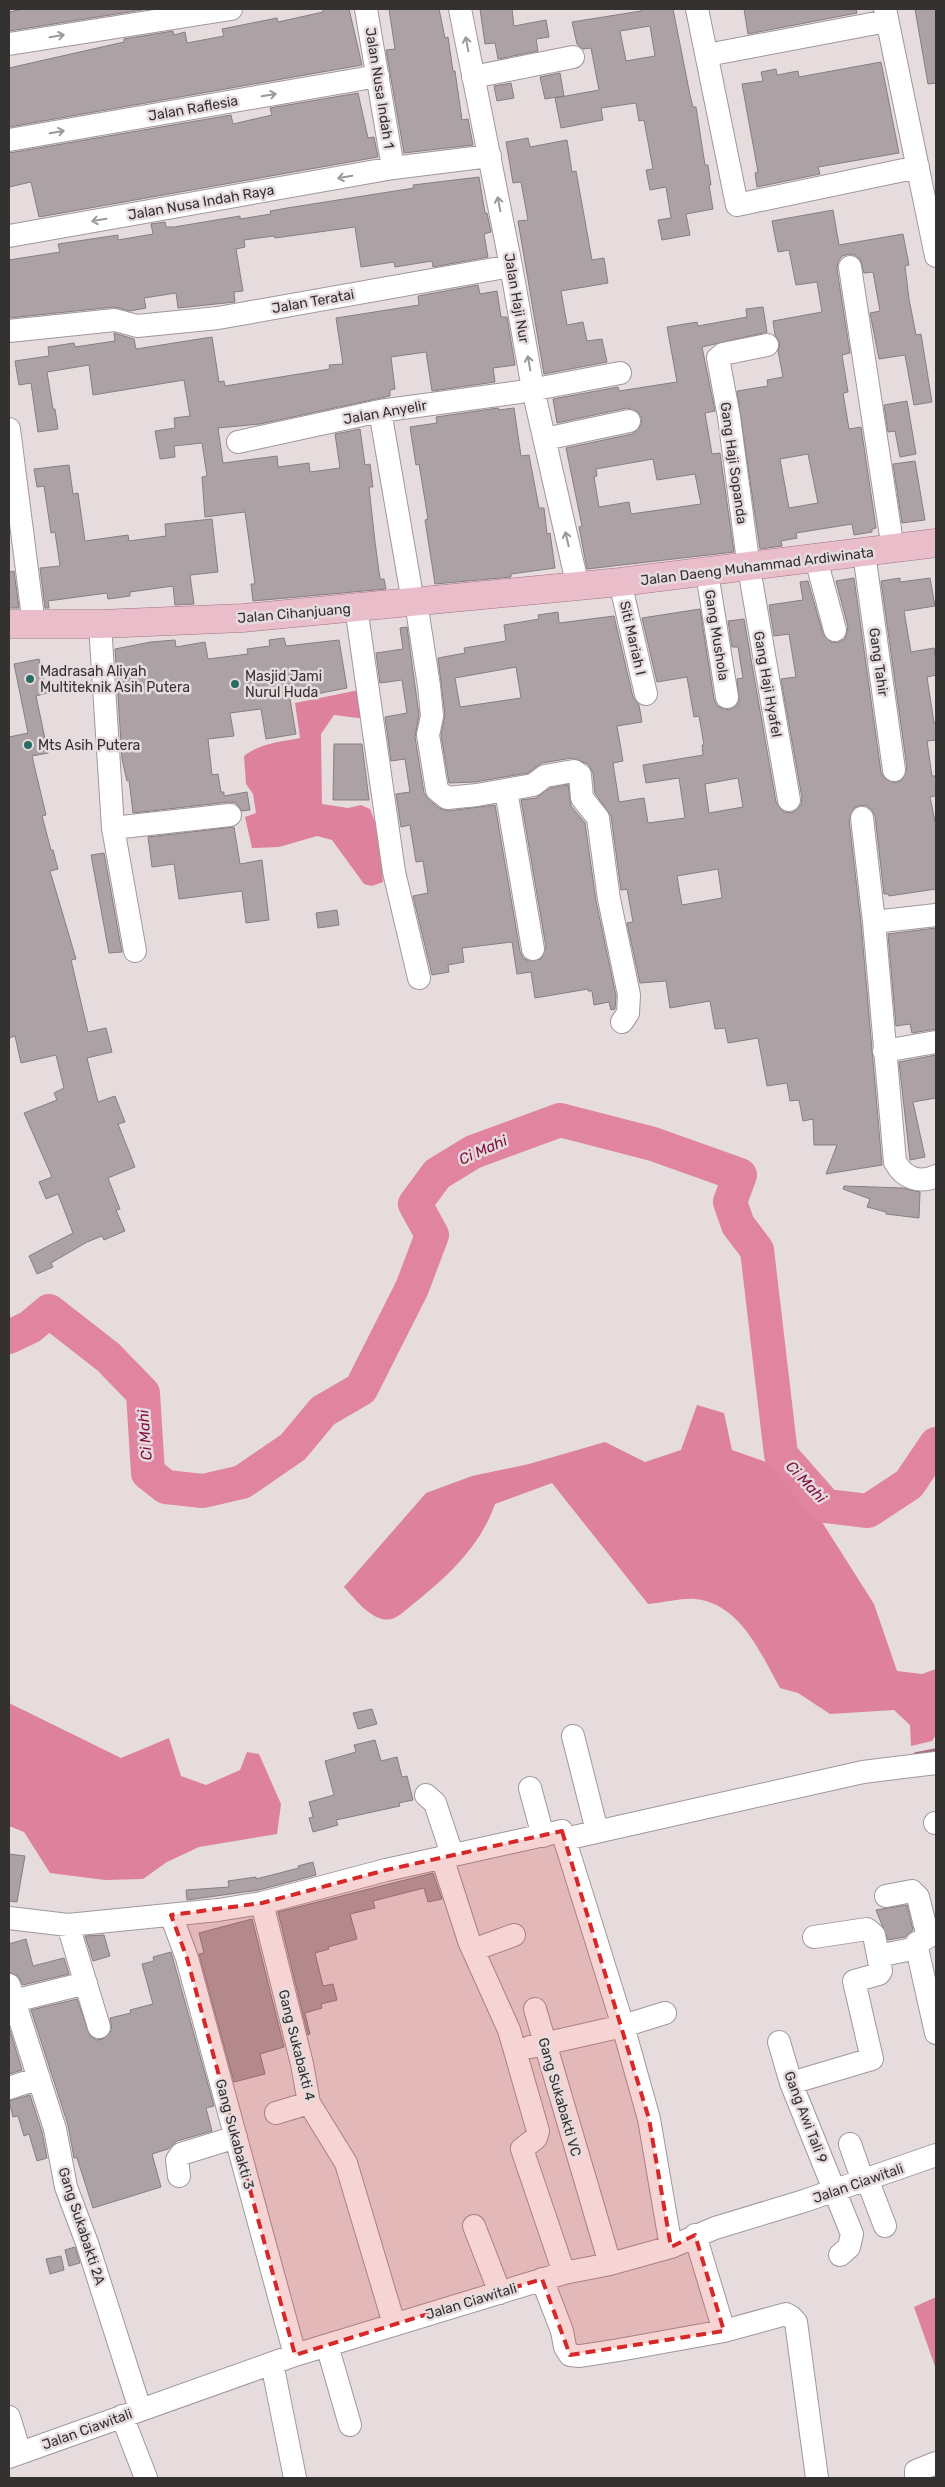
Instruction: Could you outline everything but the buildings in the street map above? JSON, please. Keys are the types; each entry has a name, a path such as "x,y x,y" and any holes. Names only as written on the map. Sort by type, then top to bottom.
{"main road":[{"name":"Jalan Daeng Muhammad Ardiwinata","path":"578,587 749,568 818,566 864,553 936,543"},
{"name":"Jalan Cihanjuang","path":"22,625 243,618 578,587"}],"street":[{"path":"9,44 231,9"},
{"name":"Jalan Nusa Indah 1","path":"366,9 393,168"},
{"name":"Jalan Haji Nur","path":"460,9 512,266 533,389 578,587"},
{"path":"697,9 737,205 918,167"},
{"path":"707,55 886,15 936,256"},
{"path":"473,77 573,57"},
{"name":"Jalan Raflesia","path":"9,140 378,76"},
{"path":"393,168 490,156"},
{"name":"Jalan Nusa Indah Raya","path":"9,236 393,168"},
{"name":"Jalan Teratai","path":"9,331 116,320 137,326 218,318 512,266"},
{"path":"850,267 893,549"},
{"name":"Gang Haji Sopanda","path":"749,568 718,358 723,354 767,345"},
{"name":"Jalan Anyelir","path":"238,442 380,412 533,389 620,373"},
{"path":"380,412 429,686 432,716 428,735 437,790 447,798 534,785 549,775 574,771 580,775 582,798 598,818 609,899 629,995 628,1013 622,1022"},
{"path":"545,439 629,422"},
{"path":"9,429 22,625"},
{"name":"Gang Tahir","path":"864,553 894,770"},
{"path":"818,566 835,630"},
{"name":"Gang Haji Hyafel","path":"749,568 788,800"},
{"name":"Gang Mushola","path":"707,573 727,697"},
{"name":"Siti Mariah I","path":"620,582 646,694"},
{"path":"356,607 394,872 419,978"},
{"path":"100,624 113,828 135,951"},
{"path":"506,790 533,949"},
{"path":"113,828 230,815"},
{"path":"862,818 874,922 895,1162 906,1176 922,1180 936,1176"},
{"path":"874,922 936,915"},
{"path":"884,1051 936,1042"},
{"path":"573,1736 597,1831"},
{"path":"565,1839 863,1772 936,1762"},
{"path":"530,1788 543,1836"},
{"path":"426,1795 435,1803 473,1950 508,2030 538,2131 536,2138 522,2149 564,2273"},
{"path":"9,1918 68,1925 171,1915 262,1903 447,1855 562,1831 623,2026 649,2119 671,2247"},
{"path":"886,1896 912,1891 915,1893 928,1937 917,1943 917,1948 931,1984 936,2033"},
{"name":"Gang Sukabakti 4","path":"262,1903 310,2103 346,2163 394,2324"},
{"name":"Gang Sukabakti 3","path":"171,1915 187,1958 295,2355"},
{"path":"68,1925 99,2027"},
{"path":"791,2083 872,2059 854,1981 879,1974 874,1934 868,1928 814,1938"},
{"path":"473,1950 514,1935"},
{"path":"878,1956 917,1948"},
{"path":"11,1993 86,1982"},
{"name":"Gang Sukabakti 2A","path":"11,1993 55,2129 66,2187 87,2243 146,2478"},
{"name":"Gang Sukabakti VC","path":"535,2009 610,2264"},
{"path":"514,2050 623,2026 665,2013"},
{"name":"Gang Awi Tali 9","path":"779,2042 791,2083 853,2238 849,2247 840,2255"},
{"path":"9,2088 39,2078"},
{"path":"276,2113 310,2103"},
{"path":"179,2176 177,2160 181,2154 236,2137"},
{"path":"850,2144 885,2226"},
{"name":"Jalan Ciawitali","path":"14,2455 295,2355 564,2273 610,2264 671,2247 695,2235 936,2155"},
{"path":"474,2226 500,2293"},
{"path":"695,2235 724,2331"},
{"path":"542,2280 562,2331 565,2347 570,2355 580,2356 724,2331 786,2314 796,2322 816,2478"},
{"path":"327,2345 350,2425"},
{"path":"272,2363 295,2478"},
{"path":"9,2417 14,2455"},
{"path":"916,2478 916,2471 936,2463"}],"highlighted area":[{"path":"562,1831 649,2119 671,2247 695,2235 724,2331 570,2355 542,2279 295,2355 187,1958 171,1915 262,1903 386,1870"}],"shaded area":[{"path":"359,690 366,719 334,715 321,734 322,804 348,808 361,805 370,809 379,832 383,882 372,886 364,884 332,840 317,836 279,847 252,848 245,817 256,813 253,794 246,784 244,756 257,748 300,738 295,703"},
{"path":"697,1405 724,1413 732,1450 789,1470 874,1604 897,1671 922,1674 936,1669 936,1735 932,1741 911,1746 910,1725 894,1710 830,1714 798,1693 780,1688 757,1646 747,1632 725,1610 711,1603 689,1599 648,1604 552,1483 495,1504 481,1534 461,1560 438,1583 395,1618 387,1620 371,1614 344,1587 426,1493 472,1476 529,1464 605,1442 645,1462 681,1450"},
{"path":"9,1703 121,1758 169,1738 181,1776 206,1785 240,1770 247,1752 259,1754 281,1804 277,1834 199,1847 167,1862 143,1879 105,1880 50,1873 24,1832 9,1826"},
{"path":"936,2297 936,2369 914,2307"}],"waterway":[{"name":"Ci Mahi","path":"9,1337 30,1327 49,1311 108,1357 143,1393 148,1473 166,1487 203,1491 242,1482 293,1447 323,1411 361,1389 412,1288 432,1235 415,1204 437,1174 473,1152 560,1120 653,1144 740,1175 730,1202 738,1225 757,1250 781,1455 826,1506 868,1511 909,1484 936,1444"},
{"path":"916,1755 936,1751"}],"place":[{"name":"Madrasah Aliyah Multiteknik Asih Putera","path":"30,679"},
{"name":"Masjid Jami Nurul Huda","path":"235,684"},
{"name":"Mts Asih Putera","path":"28,745"}]}
